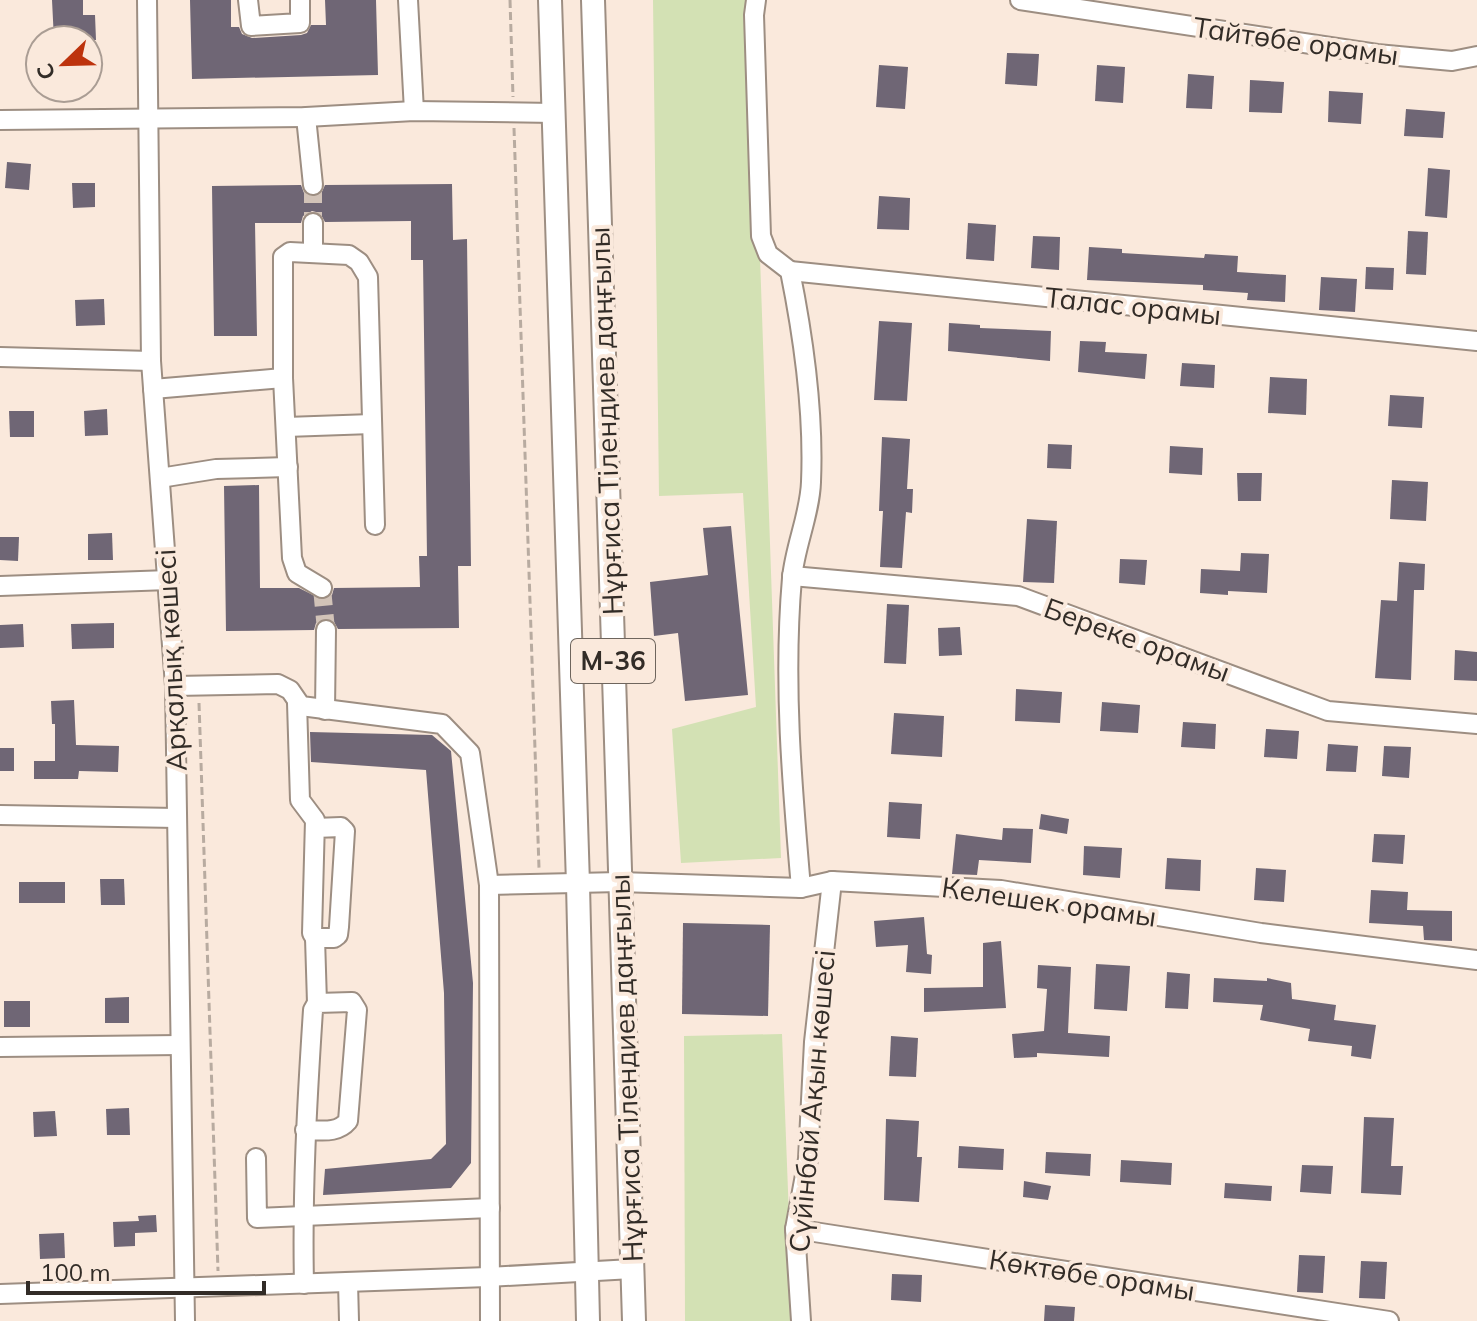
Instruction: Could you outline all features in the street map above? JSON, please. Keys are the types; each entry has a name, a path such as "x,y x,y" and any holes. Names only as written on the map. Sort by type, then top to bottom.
{"main road":[{"name":"Нұрғиса Тілендиев даңғылы","path":"550,0 578,884 588,1321"},
{"name":"Нұрғиса Тілендиев даңғылы","path":"593,0 634,1321"}],"street":[{"name":"Арқалық көшесі","path":"147,0 151,361 175,686 185,1321"},
{"path":"248,0 251,26 300,23 300,0"},
{"path":"408,0 414,111"},
{"path":"756,0 761,236 768,254 790,271 808,383 811,485 792,576 789,681 790,769 801,888"},
{"name":"Тайтөбе орамы","path":"1020,0 1377,54 1452,61 1477,56"},
{"path":"0,120 306,117 414,111 554,113"},
{"path":"306,117 313,185"},
{"path":"313,223 313,253"},
{"path":"322,588 297,573 294,566 283,378 283,257 290,252 349,255 359,262 368,277 375,525"},
{"name":"Талас орамы","path":"790,271 1477,341"},
{"path":"0,357 151,361"},
{"path":"153,389 283,378"},
{"path":"286,427 372,424"},
{"path":"160,478 216,469 288,467"},
{"name":"Береке орамы","path":"792,576 1018,596 1328,711 1477,724"},
{"path":"0,586 169,580"},
{"path":"325,710 326,630"},
{"path":"175,686 278,684 290,690 297,703 300,800 313,815 315,828 312,933 315,938 317,1003 313,1010 305,1130 302,1216 304,1284"},
{"path":"297,703 325,710 442,724 462,741 470,753 489,885 490,1321"},
{"path":"0,815 177,818"},
{"path":"315,828 341,827 345,831 338,935 334,938 315,938"},
{"name":"Келешек орамы","path":"489,885 620,882 801,888 832,881 1001,890 1261,933 1477,960"},
{"name":"Сүйінбай Ақын көшесі","path":"801,1321 795,1229 808,1159 814,1042 832,881"},
{"path":"305,1130 335,1131 342,1129 348,1121 357,1010 352,1002 317,1003"},
{"path":"0,1047 180,1045"},
{"path":"256,1158 257,1218 490,1208"},
{"name":"Көктөбе орамы","path":"795,1229 1389,1321"},
{"path":"0,1294 632,1269"},
{"path":"348,1282 349,1321"}],"path":[{"path":"510,0 540,884"},
{"path":"198,686 218,1287"}],"green space":[{"path":"653,0 751,0 781,858 681,863 672,729 756,707 743,493 659,496"},
{"path":"782,1034 793,1321 685,1321 684,1036"}],"building":[{"path":"52,0 83,0 83,15 95,15 95,24 53,24"},
{"path":"190,0 231,0 231,27 239,27 242,34 252,38 301,35 307,33 311,25 326,25 325,0 376,0 378,75 192,79"},
{"path":"1007,53 1039,54 1037,86 1005,84"},
{"path":"879,65 908,67 905,109 876,107"},
{"path":"1097,65 1125,67 1123,103 1095,101"},
{"path":"1188,74 1214,76 1212,109 1186,108"},
{"path":"1250,80 1284,82 1282,113 1249,112"},
{"path":"1329,91 1363,93 1361,124 1328,122"},
{"path":"1406,109 1445,112 1443,138 1404,136"},
{"path":"7,162 31,164 29,190 5,188"},
{"path":"1428,168 1450,170 1447,218 1425,216"},
{"path":"72,183 95,183 95,207 73,208"},
{"path":"452,184 453,240 467,239 471,566 458,566 459,628 338,629 333,620 325,618 316,623 314,630 226,631 224,486 259,485 260,588 299,588 323,600 332,595 334,588 420,587 419,556 427,556 423,260 411,260 411,221 325,222 320,213 312,211 303,216 301,223 255,223 257,336 214,336 212,186 301,185 304,193 313,197 321,194 325,185"},
{"path":"879,196 910,198 909,230 877,229"},
{"path":"968,223 996,225 994,261 966,259"},
{"path":"1408,231 1428,232 1426,275 1406,274"},
{"path":"1033,236 1060,237 1059,270 1031,268"},
{"path":"1089,247 1122,249 1122,253 1204,258 1205,254 1238,256 1237,272 1286,275 1285,302 1247,300 1248,293 1203,290 1203,285 1087,280"},
{"path":"1366,267 1394,268 1393,290 1365,289"},
{"path":"1321,277 1357,279 1355,312 1319,310"},
{"path":"104,299 105,325 76,326 75,300"},
{"path":"879,321 912,323 907,401 874,400"},
{"path":"949,323 980,325 980,328 1051,331 1050,361 948,351"},
{"path":"1080,341 1106,342 1105,352 1147,354 1145,379 1078,372"},
{"path":"1182,363 1215,365 1214,388 1180,386"},
{"path":"1270,377 1307,379 1306,415 1268,413"},
{"path":"1390,395 1424,397 1422,428 1388,426"},
{"path":"107,409 108,435 85,436 84,411"},
{"path":"9,411 34,411 34,437 10,437"},
{"path":"882,437 910,439 907,489 913,489 912,513 906,512 902,568 880,567"},
{"path":"1048,444 1072,445 1071,469 1047,468"},
{"path":"1170,446 1203,448 1202,475 1169,473"},
{"path":"1237,473 1262,473 1261,501 1238,501"},
{"path":"1392,480 1428,482 1426,521 1390,519"},
{"path":"1027,519 1057,521 1054,583 1023,582"},
{"path":"731,526 748,695 685,701 678,633 654,636 650,582 708,575 703,528"},
{"path":"112,533 113,560 88,560 88,534"},
{"path":"0,537 19,537 18,561 0,560"},
{"path":"1241,553 1269,554 1267,593 1200,593 1201,569 1240,571"},
{"path":"1120,559 1147,560 1145,585 1119,583"},
{"path":"1399,562 1425,564 1424,590 1414,590 1411,680 1375,678 1381,600 1397,601"},
{"path":"887,604 909,605 906,664 884,663"},
{"path":"114,623 114,648 72,649 71,624"},
{"path":"23,624 24,647 0,648 0,625"},
{"path":"960,627 962,655 939,656 938,628"},
{"path":"1455,650 1477,652 1477,681 1454,680"},
{"path":"1016,689 1062,692 1060,723 1015,721"},
{"path":"74,700 76,745 119,746 118,772 79,771 78,779 34,779 34,761 55,761 55,724 52,724 51,701"},
{"path":"1102,702 1140,705 1138,733 1100,731"},
{"path":"894,713 944,716 942,757 891,754"},
{"path":"1183,722 1216,724 1215,749 1181,747"},
{"path":"1266,729 1299,731 1297,759 1264,757"},
{"path":"310,732 432,735 451,751 473,983 471,1163 451,1188 323,1195 325,1169 431,1159 446,1144 444,993 426,770 311,762"},
{"path":"1328,744 1358,746 1356,772 1326,771"},
{"path":"1384,746 1411,747 1409,778 1382,776"},
{"path":"0,748 14,748 14,771 0,771"},
{"path":"889,802 922,804 920,839 887,837"},
{"path":"1041,814 1069,819 1067,834 1039,829"},
{"path":"1003,828 1033,829 1031,863 979,860 977,875 952,874 956,834 1002,840"},
{"path":"1374,834 1405,835 1403,864 1372,862"},
{"path":"1084,846 1122,848 1120,878 1083,875"},
{"path":"1167,858 1201,860 1200,891 1165,889"},
{"path":"1256,868 1286,870 1284,902 1254,900"},
{"path":"100,879 124,879 125,905 101,905"},
{"path":"19,882 65,882 65,903 19,903"},
{"path":"1371,890 1408,892 1407,910 1452,911 1452,941 1424,940 1423,926 1369,923"},
{"path":"924,917 927,954 932,955 931,974 906,972 908,945 876,947 874,921"},
{"path":"683,923 770,925 768,1016 682,1014"},
{"path":"1001,941 1006,1008 924,1012 924,988 983,987 983,943"},
{"path":"1096,964 1130,966 1127,1011 1094,1009"},
{"path":"1038,965 1071,967 1068,1033 1110,1036 1109,1057 1037,1053 1037,1057 1014,1058 1012,1034 1044,1031 1047,989 1037,988"},
{"path":"1167,972 1190,974 1188,1009 1165,1008"},
{"path":"1214,978 1267,981 1267,978 1291,983 1292,999 1336,1005 1334,1020 1376,1025 1371,1059 1351,1056 1352,1046 1308,1041 1310,1029 1260,1020 1263,1005 1213,1002"},
{"path":"129,997 129,1023 105,1023 105,998"},
{"path":"4,1001 30,1001 30,1027 4,1027"},
{"path":"891,1036 918,1038 916,1077 889,1076"},
{"path":"129,1108 130,1135 107,1135 106,1109"},
{"path":"55,1111 57,1136 34,1137 33,1112"},
{"path":"1364,1117 1394,1118 1391,1166 1403,1166 1401,1195 1361,1193"},
{"path":"886,1119 919,1121 917,1157 922,1157 919,1202 884,1200"},
{"path":"959,1146 1004,1149 1003,1170 958,1168"},
{"path":"1046,1152 1091,1154 1090,1176 1045,1173"},
{"path":"1121,1160 1172,1163 1171,1185 1120,1182"},
{"path":"1302,1165 1333,1166 1331,1194 1300,1192"},
{"path":"1024,1181 1051,1186 1048,1200 1023,1197"},
{"path":"1225,1183 1272,1186 1271,1201 1224,1198"},
{"path":"156,1215 157,1232 135,1233 135,1246 114,1247 113,1222 139,1221 138,1216"},
{"path":"64,1233 65,1258 40,1259 39,1234"},
{"path":"1299,1255 1325,1256 1323,1293 1297,1292"},
{"path":"1361,1261 1387,1262 1385,1299 1359,1298"},
{"path":"892,1274 922,1275 921,1302 891,1300"},
{"path":"1045,1305 1075,1307 1074,1321 1044,1321"}],"tunnel":[{"path":"313,185 313,223"},
{"path":"322,588 326,630"}]}
